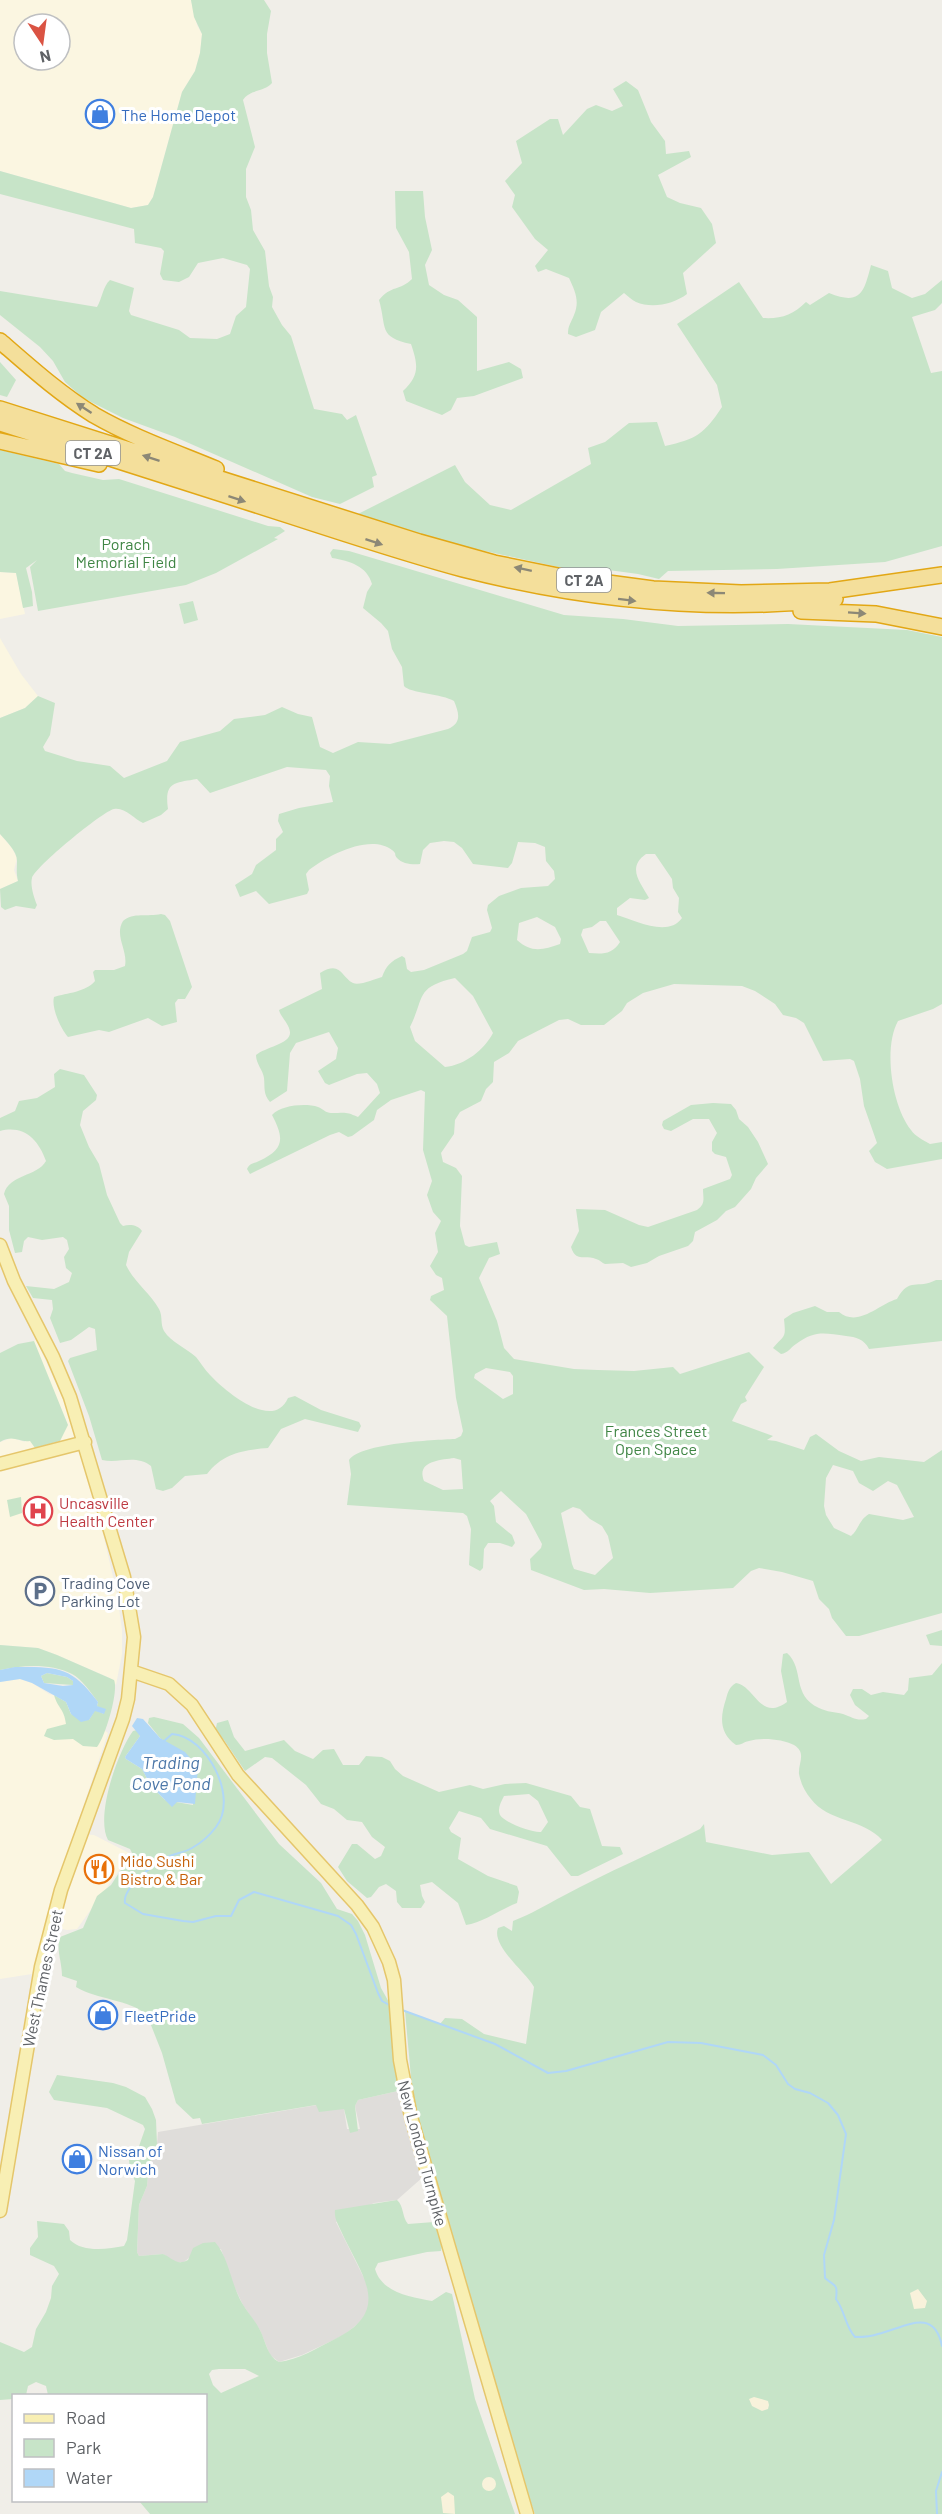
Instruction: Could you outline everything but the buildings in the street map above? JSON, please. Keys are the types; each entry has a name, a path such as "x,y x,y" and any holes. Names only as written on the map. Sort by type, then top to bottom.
{"highway":[{"path":"0,341 60,391 94,414 125,430 223,472 249,489"},
{"name":"CT 2A","path":"0,410 358,523 494,563 597,582 707,593 837,590 942,575"},
{"name":"CT 2A","path":"0,423 341,532 450,565 541,587 642,602 736,606 743,609 876,614 942,627"},
{"path":"0,441 162,481 185,482"},
{"path":"816,590 910,575 942,567"},
{"path":"736,606 819,601 942,584"}],"main road":[{"name":"West Thames Street","path":"0,1245 14,1281 53,1357 85,1442 129,1600 134,1636 123,1719 61,1890 41,1967 0,2211"},
{"path":"0,1464 85,1442"},
{"name":"New London Turnpike","path":"131,1671 170,1684 192,1705 238,1775 357,1905 382,1944 394,1980 400,2060 411,2117 527,2514"}],"shaded area":[{"path":"0,0 191,0 197,25 202,34 195,71 182,92 153,197 148,205 131,208 0,171"},
{"path":"0,572 16,573 25,614 0,619"},
{"path":"0,638 21,674 38,696 25,708 0,718"},
{"path":"0,834 17,858 14,870 18,881 0,889"},
{"path":"36,1340 68,1410 92,1486 117,1594 122,1630 122,1654 116,1685 110,1678 38,1648 0,1645 0,1442 12,1438 25,1442 25,1344"},
{"path":"20,1679 57,1696 108,1733 74,1834 94,1835 131,1854 77,1929 67,1930 46,1925 32,1974 0,1979 0,1682"},
{"path":"398,2091 423,2177 397,2200 374,2203 336,2222 366,2282 370,2298 367,2312 360,2322 344,2335 302,2355 279,2362 270,2355 260,2330 243,2305 232,2282 221,2249 191,2256 184,2262 175,2262 163,2254 139,2256 137,2252 139,2205 147,2186 149,2165 157,2144 158,2132 317,2105 344,2109 347,2129 360,2129 355,2106 358,2100"}],"green space":[{"path":"191,0 264,0 271,11 267,34 267,53 272,83 266,88 249,94 243,100 255,147 246,169 246,197 251,210 253,230 265,251 269,286 273,297 272,307 291,336 314,409 342,414 347,420 356,415 377,475 372,477 374,487 340,504 312,497 175,437 123,418 83,398 65,382 53,361 40,347 0,315 0,291 97,307 110,280 134,288 129,311 131,315 179,330 190,338 217,339 230,334 236,316 246,307 250,269 247,265 223,258 198,263 189,277 179,282 163,280 160,274 164,251 161,248 135,243 134,229 0,194 0,171 131,208 148,205 153,197 182,92 195,71 200,53 202,34 194,17"},
{"path":"626,81 638,90 651,122 665,141 666,154 689,151 691,157 658,175 667,197 701,208 712,224 716,243 683,273 687,294 682,298 669,303 649,305 636,302 624,293 601,312 595,330 576,337 568,334 577,305 569,278 546,269 538,272 535,266 548,250 535,239 512,207 515,195 505,181 522,163 516,141 550,119 558,119 563,135 587,109 596,105 612,111 623,106 613,89"},
{"path":"395,191 423,191 425,217 432,250 425,265 429,285 444,295 458,300 477,317 477,371 509,362 521,369 523,378 474,396 457,398 451,410 442,415 406,401 403,391 415,375 416,369 411,344 393,338 388,334 384,324 379,300 383,295 412,279 409,252 396,228"},
{"path":"871,265 888,271 892,288 912,298 925,294 942,280 942,303 935,310 912,317 931,373 942,371 942,546 885,562 777,569 668,571 659,579 601,569 581,572 471,548 365,520 356,515 455,465 465,482 490,505 511,510 591,464 588,448 605,442 629,423 657,422 665,446 692,438 710,424 722,407 717,385 677,324 739,282 763,318 786,315 806,302 810,305 829,293 840,297 855,297 866,283"},
{"path":"0,362 16,380 7,397 0,395"},
{"name":"Porach Memorial Field","path":"0,450 59,464 65,471 72,473 103,480 119,479 268,526 280,527 285,531 274,538 278,539 216,573 186,585 38,611 30,567 37,560 26,568 33,606 23,608 16,573 0,572"},
{"name":"Frances Street Open Space","path":"333,549 349,551 564,615 678,626 788,624 907,630 942,637 942,1004 898,1021 893,1032 891,1061 895,1092 904,1120 913,1132 930,1144 942,1142 942,1159 887,1169 875,1162 869,1151 877,1143 864,1106 860,1079 854,1061 850,1059 823,1061 804,1023 796,1018 783,1015 775,1004 755,991 742,986 674,984 643,993 627,1003 622,1011 604,1025 581,1025 568,1019 559,1020 518,1041 509,1053 494,1062 493,1082 486,1089 481,1101 460,1112 455,1120 454,1134 441,1153 443,1162 456,1168 462,1176 460,1226 465,1245 469,1247 497,1242 500,1254 489,1258 479,1278 497,1321 504,1348 514,1359 574,1369 634,1371 673,1367 680,1374 749,1352 764,1367 745,1397 747,1401 741,1404 732,1421 773,1436 767,1440 804,1450 810,1437 816,1434 839,1451 861,1461 879,1457 924,1462 942,1450 942,1613 859,1636 846,1636 832,1618 829,1609 819,1599 813,1581 759,1568 751,1571 733,1588 650,1593 604,1589 584,1590 531,1570 530,1559 542,1544 526,1514 501,1491 490,1501 494,1506 496,1522 512,1535 515,1543 512,1547 500,1543 488,1543 484,1549 483,1568 480,1571 469,1565 471,1529 467,1516 463,1513 347,1505 351,1474 349,1460 356,1454 382,1446 455,1439 461,1436 463,1431 456,1398 447,1316 430,1300 431,1296 444,1290 442,1278 436,1275 430,1266 438,1252 435,1233 441,1221 433,1212 427,1195 432,1181 423,1150 425,1092 421,1090 391,1100 377,1110 374,1120 352,1136 348,1137 339,1132 330,1135 250,1174 247,1169 249,1166 268,1157 278,1147 279,1130 272,1115 276,1112 287,1107 307,1105 318,1107 329,1113 347,1113 358,1117 380,1093 377,1084 367,1073 357,1074 329,1085 325,1083 318,1071 336,1059 338,1048 329,1032 296,1043 290,1053 287,1091 270,1102 265,1094 263,1075 256,1055 286,1040 290,1032 279,1010 322,989 320,973 327,969 337,969 353,983 359,984 382,977 389,964 402,956 405,958 407,969 411,972 424,970 463,954 467,951 472,937 490,932 492,928 487,910 488,905 499,896 521,888 548,886 555,879 554,871 546,861 545,847 535,843 518,842 512,863 508,868 473,864 462,848 454,842 430,843 423,850 420,864 402,862 392,850 383,845 361,845 337,853 309,870 306,874 309,890 307,894 269,904 256,891 240,897 235,885 252,874 256,865 276,850 276,839 283,832 278,821 279,814 333,802 329,786 330,776 326,770 287,767 210,793 197,779 177,783 170,788 168,793 168,809 161,815 143,823 122,810 114,809 107,812 70,840 36,872 32,878 37,905 35,909 16,906 5,910 1,907 0,889 18,881 15,854 0,834 0,718 25,708 38,696 55,703 50,735 43,747 45,751 77,761 110,766 124,778 167,761 180,742 220,731 234,719 265,715 282,707 312,717 320,747 333,753 358,742 390,744 448,729 456,724 458,714 454,701 404,686 402,667 392,649 388,631 363,608 367,592 372,584 370,578 357,565 332,558 330,553","holes":["646,854 655,854 672,879 673,888 679,898 678,912 682,918 676,924 668,927 651,926 617,915 617,908 630,898 645,900 649,898 637,876 637,865","537,917 555,927 561,939 560,944 537,949 527,947 517,940 519,923","600,921 606,921 620,942 610,951 589,953 581,935 583,929 592,927","455,978 473,996 493,1033 485,1045 473,1056 452,1066 445,1067 415,1041 410,1027 423,995 433,985","486,1368 510,1372 513,1376 513,1394 503,1399 474,1378 475,1374","454,1458 461,1460 463,1489 443,1490 424,1481 422,1474 426,1465","833,1465 853,1471 859,1483 873,1491 888,1481 897,1485 914,1517 903,1520 869,1514 851,1536 834,1528 826,1515 824,1506 826,1478","573,1507 580,1509 602,1526 608,1536 613,1558 595,1575 574,1569 561,1513"]},
{"path":"193,601 198,620 184,624 179,604"},
{"path":"161,914 170,921 192,987 185,999 178,999 175,1003 177,1022 162,1026 148,1018 109,1032 99,1030 68,1037 57,1018 54,997 82,990 91,985 95,981 93,972 95,970 114,970 125,966 125,954 120,938 123,921 136,916"},
{"path":"60,1069 84,1075 97,1095 96,1100 83,1111 80,1125 99,1164 107,1195 120,1223 123,1226 136,1226 142,1231 129,1252 126,1265 159,1309 167,1335 196,1357 208,1373 226,1390 249,1405 261,1410 272,1411 281,1407 288,1398 295,1396 321,1410 359,1422 361,1426 358,1432 305,1419 281,1429 268,1448 234,1454 220,1461 207,1474 185,1476 172,1488 163,1491 156,1489 151,1466 145,1462 102,1460 89,1416 68,1361 70,1358 97,1350 95,1329 89,1327 71,1340 60,1343 50,1318 53,1309 52,1300 33,1298 26,1286 54,1289 69,1282 72,1273 66,1268 64,1257 69,1249 67,1240 63,1237 42,1240 28,1237 24,1241 22,1252 15,1253 9,1230 9,1206 4,1194 11,1183 36,1170 46,1161 39,1146 23,1132 0,1131 0,1118 15,1111 19,1101 37,1098 55,1087 54,1074"},
{"path":"731,1104 739,1119 748,1127 758,1142 768,1164 735,1207 695,1232 693,1241 688,1246 659,1256 647,1263 631,1267 623,1263 605,1264 596,1259 575,1255 571,1247 579,1231 576,1209 605,1210 648,1227 697,1210 703,1203 703,1189 730,1179 732,1175 726,1157 712,1151 712,1142 717,1133 709,1119 693,1119 671,1131 664,1129 662,1125 663,1121 691,1105"},
{"path":"942,1280 942,1341 869,1349 865,1343 856,1338 820,1334 809,1336 781,1354 773,1348 784,1336 784,1319 793,1313 815,1306 827,1312 839,1312 854,1317 861,1316 897,1299 910,1286"},
{"path":"34,1341 68,1425 60,1441 35,1448 30,1441 9,1439 0,1442 0,1353 18,1344"},
{"path":"21,1497 22,1513 10,1517 7,1500"},
{"path":"942,1630 942,1646 930,1645 926,1635"},
{"path":"0,1645 38,1648 114,1680 115,1694 110,1714 97,1747 83,1746 73,1739 54,1740 44,1736 47,1729 66,1724 54,1695 66,1702 71,1714 89,1720 95,1710 104,1714 83,1683 76,1676 55,1668 27,1666 0,1670"},
{"path":"787,1653 796,1667 801,1689 810,1703 828,1711 859,1719 866,1719 869,1716 855,1705 850,1695 853,1689 862,1689 871,1695 883,1692 904,1695 908,1690 909,1678 932,1675 942,1663 942,2514 535,2514 516,2461 414,2111 405,2011 440,2024 445,2018 462,2019 484,2034 526,2044 534,1987 504,1951 497,1935 498,1928 504,1926 512,1931 513,1921 700,1829 704,1824 706,1842 772,1855 809,1852 831,1884 882,1840 866,1828 836,1817 818,1807 805,1791 801,1781 799,1774 801,1755 794,1745 784,1741 766,1739 736,1745 726,1735 722,1724 724,1706 729,1690 736,1683 743,1685 764,1706 778,1707 787,1702 781,1671 783,1654"},
{"path":"47,1673 67,1677 73,1681 73,1685 44,1683 41,1676"},
{"path":"154,1717 183,1724 199,1738 279,1844 321,1883 337,1909 352,1914 365,1935 381,1988 390,2004 399,2089 358,2100 355,2106 358,2131 350,2133 344,2109 319,2112 316,2105 202,2124 200,2118 193,2119 176,2103 162,2053 147,2015 131,2006 84,1991 76,1987 77,1981 62,1976 60,1937 83,1928 97,1896 111,1885 132,1853 130,1849 108,1840 104,1816 115,1768 133,1731 137,1730 140,1736 125,1757 126,1759 142,1769 151,1786 165,1800 193,1805 198,1767 160,1738 148,1723 149,1718"},
{"path":"228,1720 234,1737 245,1751 284,1740 295,1751 313,1759 323,1750 334,1749 343,1765 359,1765 366,1756 382,1757 390,1761 403,1776 439,1792 470,1785 483,1789 505,1784 526,1783 571,1796 580,1807 590,1809 602,1846 620,1847 623,1854 578,1876 571,1876 547,1846 490,1829 481,1818 459,1811 449,1828 461,1838 458,1859 488,1876 517,1886 519,1892 517,1903 478,1922 466,1925 458,1903 432,1882 420,1885 425,1902 421,1908 402,1908 397,1902 396,1891 386,1884 367,1898 347,1881 338,1867 352,1844 357,1844 375,1859 381,1856 385,1847 372,1837 362,1822 347,1820 334,1809 321,1804 306,1785 272,1758 265,1757 245,1771 224,1740 215,1732 217,1723","holes":["529,1794 538,1801 548,1822 541,1832 519,1827 503,1818 499,1813 504,1796"]},
{"path":"57,2075 113,2083 145,2097 156,2120 157,2144 149,2165 147,2186 139,2205 137,2252 139,2256 163,2254 177,2262 184,2262 188,2260 193,2248 203,2243 215,2242 224,2256 242,2303 258,2326 269,2352 279,2362 300,2356 335,2339 353,2328 364,2316 368,2304 368,2291 336,2221 335,2210 397,2200 408,2224 434,2222 442,2245 441,2251 378,2263 375,2269 384,2284 407,2295 432,2301 446,2292 452,2294 475,2399 515,2514 150,2514 140,2502 207,2502 207,2394 48,2394 46,2386 36,2382 28,2386 26,2394 12,2394 12,2399 0,2400 0,2342 24,2352 32,2347 36,2329 46,2312 52,2286 59,2274 54,2266 30,2255 30,2248 38,2237 37,2221 64,2224 69,2231 70,2240 82,2247 96,2249 124,2246 127,2240 135,2181 129,2160 137,2152 145,2129 143,2125 107,2108 54,2100 49,2092","holes":["219,2369 245,2369 259,2376 221,2393 213,2385 209,2374 212,2370"]}],"sand":[{"path":"918,2289 927,2301 925,2308 914,2309 910,2293"},
{"path":"754,2397 768,2401 768,2409 762,2411 752,2406 749,2399"},
{"path":"489,2477 494,2479 496,2484 494,2489 489,2491 484,2489 482,2484 484,2479"},
{"path":"448,2492 454,2496 455,2514 443,2513 441,2497"}],"water":[{"path":"15,1667 42,1667 62,1671 80,1681 98,1702 97,1706 106,1709 104,1714 95,1711 89,1720 81,1722 71,1714 66,1702 32,1683 20,1679 0,1682 0,1670","holes":["47,1673 67,1677 73,1681 73,1685 44,1683 41,1676"]},
{"name":"Trading Cove Pond","path":"137,1718 143,1719 160,1738 185,1752 198,1767 195,1804 177,1802 172,1807 151,1786 142,1769 126,1759 125,1757 140,1736 132,1726"}],"waterway":[{"path":"164,1741 172,1734 185,1737 197,1745 207,1757 216,1770 221,1785 224,1801 222,1815 216,1827 202,1841 189,1850 161,1861 140,1877 128,1890 125,1903 143,1914 193,1922 216,1916 231,1916 239,1900 254,1892 338,1916 351,1925 378,1993 382,2001 391,2006"},
{"path":"402,2010 495,2044 548,2073 566,2071 668,2042 701,2043 763,2055 776,2065 788,2084 828,2103 838,2115 846,2134 834,2220 824,2255 825,2278 837,2290 836,2299 852,2333 855,2337 870,2336 908,2325 925,2323 932,2326 938,2334 942,2346"},
{"path":"937,2514 936,2491 942,2472"}],"place":[{"name":"The Home Depot","path":"100,114"},
{"name":"Uncasville Health Center","path":"38,1511"},
{"name":"Trading Cove Parking Lot","path":"40,1591"},
{"name":"Mido Sushi Bistro & Bar","path":"99,1869"},
{"name":"FleetPride","path":"103,2015"},
{"name":"Nissan of Norwich","path":"77,2159"}]}
